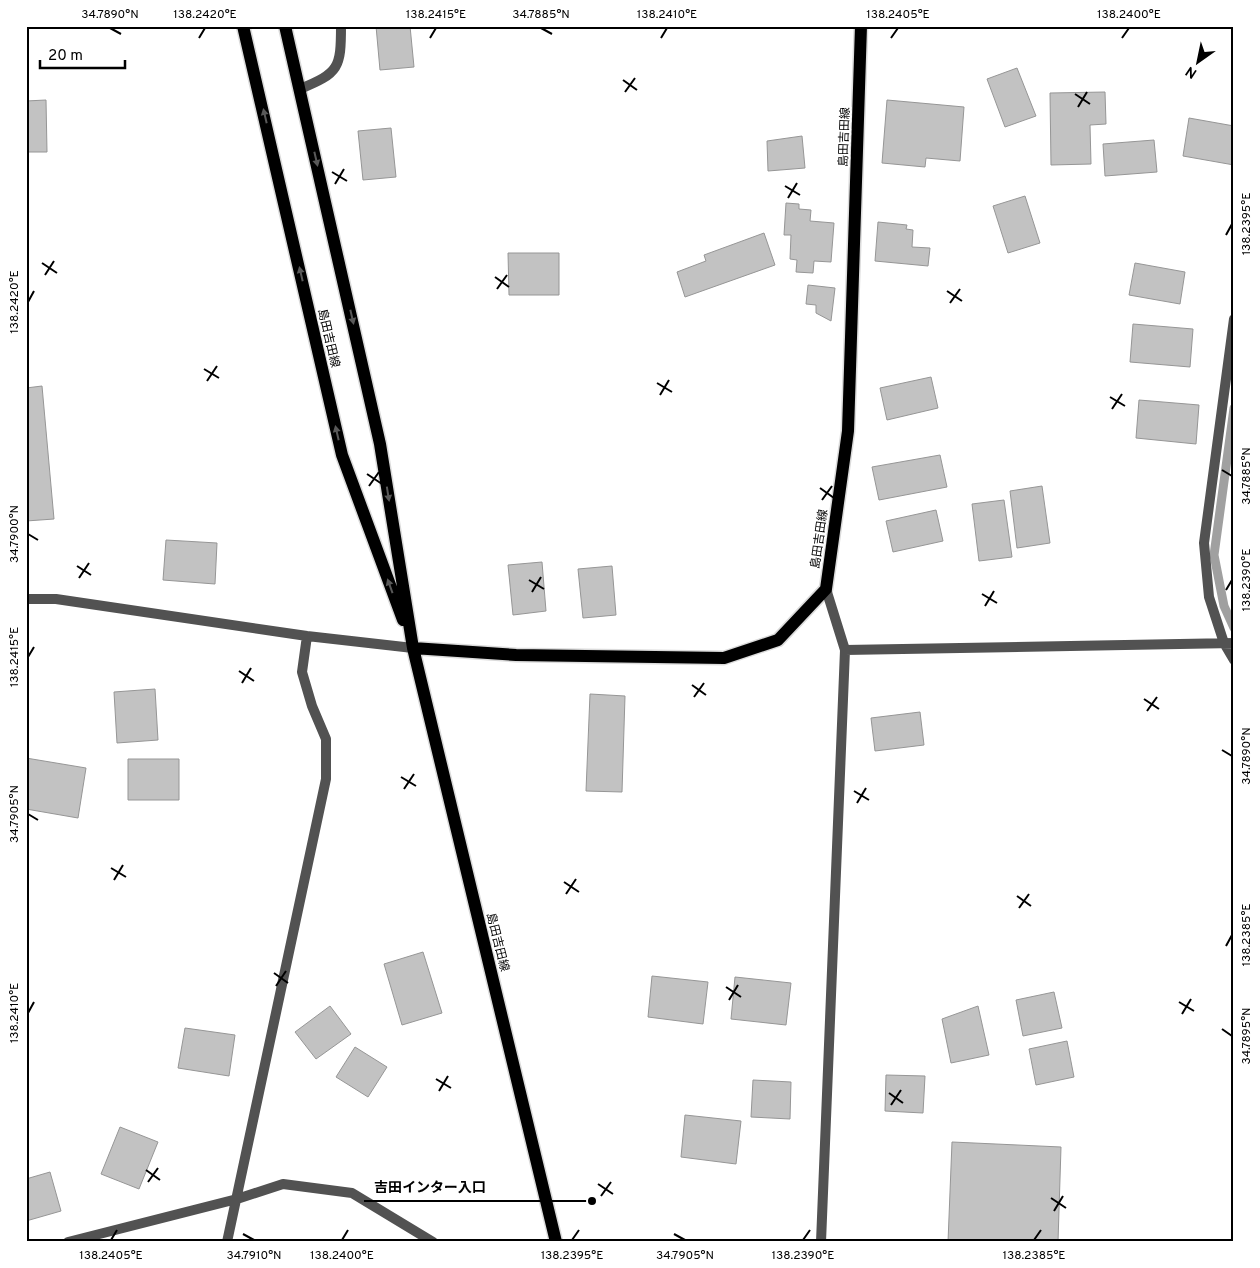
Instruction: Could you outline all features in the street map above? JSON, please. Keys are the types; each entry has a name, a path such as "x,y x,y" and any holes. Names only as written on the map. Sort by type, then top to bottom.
{"main road":[{"name":"島田吉田線","path":"243,26 342,455 413,648"},
{"name":"島田吉田線","path":"285,26 380,444 413,648 556,1242"},
{"name":"島田吉田線","path":"826,589 848,431 861,26"},
{"path":"413,648 516,655 724,658 778,640 826,589"}],"street":[{"path":"300,89 327,78 337,64 341,57 341,26"},
{"path":"1234,319 1204,544 1209,597 1234,660"},
{"path":"821,1242 845,650 826,589"},
{"path":"26,599 56,599 306,636 413,648"},
{"path":"227,1242 326,779 326,739 312,706 302,672 306,636"},
{"path":"845,650 1228,643"},
{"path":"68,1242 237,1199 283,1184 352,1193 433,1242"}],"building":[{"path":"376,26 410,26 414,67 380,70"},
{"path":"1017,68 1036,116 1005,127 987,79"},
{"path":"1105,92 1106,124 1090,125 1091,164 1051,165 1050,93"},
{"path":"46,100 47,152 26,152 26,101"},
{"path":"887,100 964,107 960,161 926,158 925,167 882,163"},
{"path":"1189,118 1234,126 1234,165 1183,156"},
{"path":"391,128 396,177 363,180 358,131"},
{"path":"802,136 805,168 768,171 767,141"},
{"path":"1154,140 1157,172 1105,176 1103,144"},
{"path":"1025,196 1040,243 1008,253 993,206"},
{"path":"786,203 799,204 799,209 811,210 810,221 834,223 831,262 814,261 813,273 796,272 797,260 790,259 791,235 784,235"},
{"path":"878,222 907,225 906,229 913,230 912,247 930,248 928,266 875,261"},
{"path":"764,233 775,265 685,297 677,272 706,261 704,255"},
{"path":"508,253 559,253 559,295 509,295"},
{"path":"1135,263 1185,272 1180,304 1129,295"},
{"path":"808,285 835,288 831,321 816,313 816,305 806,304"},
{"path":"1133,324 1193,329 1190,367 1130,362"},
{"path":"931,377 938,408 887,420 880,388"},
{"path":"42,386 54,519 26,521 26,388"},
{"path":"1139,400 1199,405 1196,444 1136,438"},
{"path":"940,455 947,487 879,500 872,467"},
{"path":"1042,486 1050,543 1017,548 1010,491"},
{"path":"1004,500 1012,557 979,561 972,504"},
{"path":"936,510 943,541 893,552 886,521"},
{"path":"166,540 217,543 215,584 163,580"},
{"path":"542,562 546,611 513,615 508,565"},
{"path":"612,566 616,615 583,618 578,569"},
{"path":"155,689 158,740 117,743 114,692"},
{"path":"590,694 625,696 622,792 586,791"},
{"path":"920,712 924,745 875,751 871,718"},
{"path":"26,758 86,768 78,818 26,809"},
{"path":"128,759 179,759 179,800 128,800"},
{"path":"423,952 442,1013 402,1025 384,964"},
{"path":"652,976 708,982 703,1024 648,1017"},
{"path":"735,977 791,983 786,1025 731,1019"},
{"path":"1054,992 1062,1028 1023,1036 1016,1000"},
{"path":"330,1006 351,1034 316,1059 295,1032"},
{"path":"978,1006 989,1055 951,1063 942,1019"},
{"path":"185,1028 235,1035 229,1076 178,1068"},
{"path":"1067,1041 1074,1077 1036,1085 1029,1049"},
{"path":"355,1047 387,1067 368,1097 336,1077"},
{"path":"886,1075 925,1076 923,1113 885,1111"},
{"path":"753,1080 791,1082 790,1119 751,1117"},
{"path":"685,1115 741,1121 736,1164 681,1157"},
{"path":"120,1127 158,1142 139,1189 101,1174"},
{"path":"952,1142 1061,1147 1058,1242 948,1242"},
{"path":"50,1172 61,1211 26,1221 26,1179"}],"waterway":[{"path":"1234,408 1214,555 1224,606 1234,628"}],"place":[{"name":"吉田インター入口","path":"592,1201"}]}
